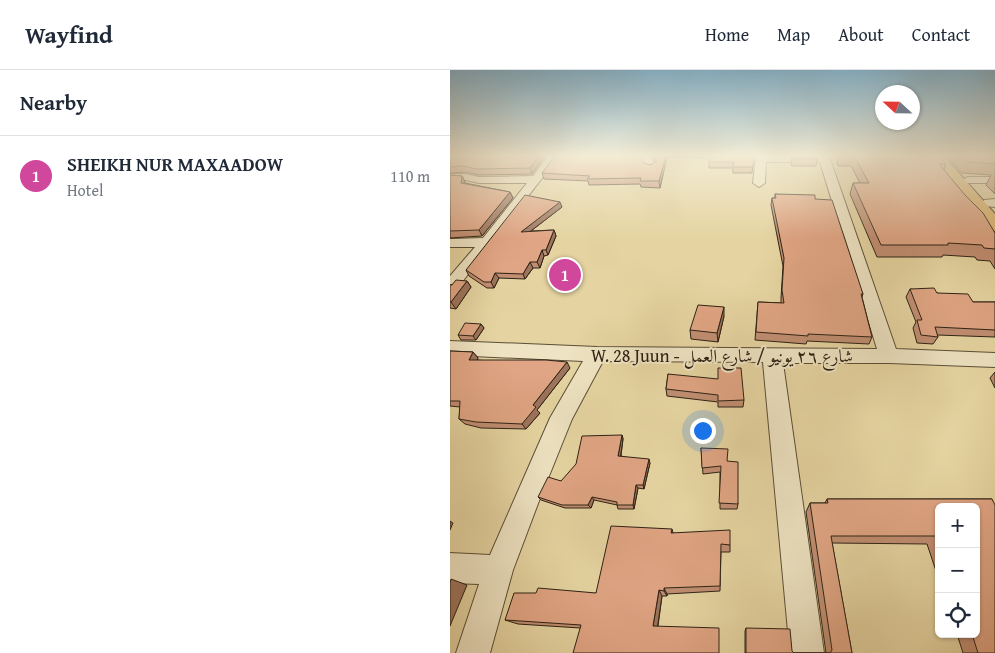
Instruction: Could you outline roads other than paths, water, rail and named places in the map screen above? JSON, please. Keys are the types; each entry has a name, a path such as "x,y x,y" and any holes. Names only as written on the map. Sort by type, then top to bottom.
{"highway":[{"path":"957,183 995,224"},
{"path":"970,183 993,205"}],"street":[{"path":"450,286 487,242 531,183"},
{"path":"836,183 889,356"},
{"path":"450,243 487,242"},
{"name":"W. 28 Juun - شارع ٢٦ يونيو / شارع العمل","path":"450,348 597,354 889,356 995,360"},
{"path":"473,653 498,570 561,418 597,354"},
{"path":"772,355 807,653"},
{"path":"450,568 498,570"}],"place":[{"name":"SHEIKH NUR MAXAADOW","path":"565,275"}]}
